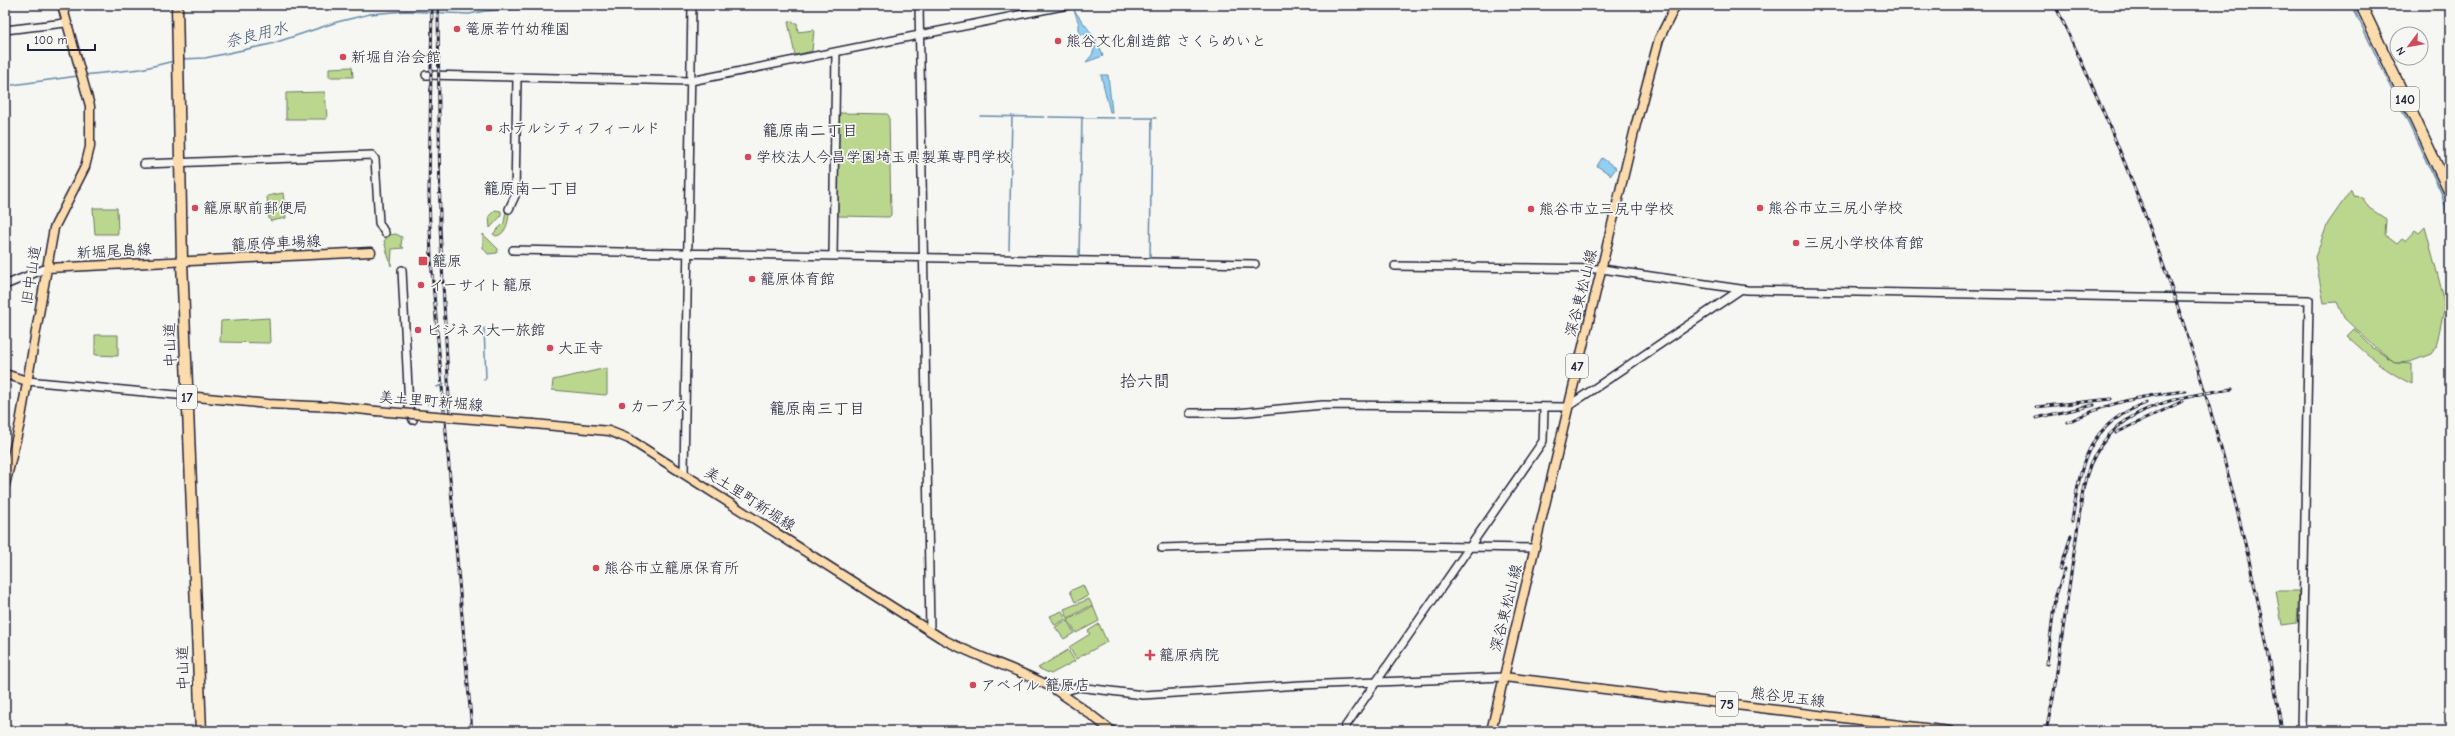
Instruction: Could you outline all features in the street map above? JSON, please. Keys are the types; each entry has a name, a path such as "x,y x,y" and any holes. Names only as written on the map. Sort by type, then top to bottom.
{"highway":[{"name":"中山道","path":"177,5 182,261 201,731"},
{"name":"140","path":"2361,5 2450,193"},
{"name":"140","path":"2368,5 2450,179"}],"main road":[{"name":"旧中山道","path":"5,485 20,423 54,228 85,167 90,152 90,106 65,23 62,5"},
{"name":"深谷東松山線","path":"1491,731 1567,407 1653,57 1659,39 1676,5"},
{"name":"籠原停車場線","path":"182,261 371,252"},
{"name":"新堀尾島線","path":"47,268 182,261"},
{"path":"5,374 27,381"},
{"name":"美土里町新堀線","path":"187,396 268,404 334,407 609,431 629,439 684,473 959,648 1033,679 1060,693 1112,731"},
{"name":"熊谷児玉線","path":"1504,677 1950,731"}],"street":[{"path":"684,473 692,5"},
{"path":"919,5 930,630"},
{"path":"426,75 691,81 1068,5"},
{"path":"5,30 65,23"},
{"path":"833,256 836,52"},
{"path":"509,209 515,196 517,78"},
{"path":"144,164 374,156 379,223 385,233"},
{"path":"513,250 1255,264"},
{"path":"1395,266 1602,269 1740,290 2309,300 2301,731"},
{"path":"5,285 47,268"},
{"path":"402,270 409,407 413,420"},
{"path":"1190,413 1236,414 1322,405 1567,407 1740,290"},
{"path":"27,381 187,396"},
{"path":"1345,727 1543,441 1544,408"},
{"path":"1162,548 1287,544 1535,548"},
{"path":"1060,693 1078,687 1143,695 1376,681 1504,677"}],"green space":[{"path":"793,21 793,23 797,23 798,32 814,30 812,51 795,55 788,22"},
{"path":"352,67 353,77 329,77 329,68"},
{"path":"325,92 326,119 286,119 286,93"},
{"path":"840,113 887,114 889,116 891,215 889,217 839,216 837,214 838,116"},
{"path":"2351,190 2353,196 2362,197 2369,208 2386,219 2385,235 2397,244 2402,239 2405,241 2415,230 2419,233 2425,227 2443,295 2444,310 2436,347 2431,354 2410,362 2396,363 2375,347 2344,318 2337,302 2324,303 2315,257 2328,223"},
{"path":"283,193 286,218 271,221 269,219 267,196"},
{"path":"93,208 117,208 118,234 95,234"},
{"path":"495,210 501,211 501,216 490,228 489,216"},
{"path":"506,210 509,212 505,230 496,236 493,234 504,223"},
{"path":"396,234 402,237 401,246 404,248 392,249 391,266 384,241 389,235"},
{"path":"483,234 498,249 497,253 488,254 483,248"},
{"path":"269,318 270,343 220,342 221,321"},
{"path":"2354,329 2373,348 2396,363 2412,364 2412,384 2386,369 2347,336"},
{"path":"95,335 118,335 118,356 95,355"},
{"path":"607,368 607,394 605,395 552,390 553,380"},
{"path":"1083,585 1088,596 1075,602 1070,591"},
{"path":"2276,591 2299,591 2297,623 2282,625"},
{"path":"1089,599 1092,605 1068,618 1064,609"},
{"path":"1093,606 1099,621 1076,633 1068,620"},
{"path":"1062,611 1066,619 1055,625 1050,616"},
{"path":"1067,620 1074,633 1064,639 1055,627"},
{"path":"1099,624 1107,642 1076,659 1069,647 1090,634 1088,631"},
{"path":"1068,650 1075,661 1051,674 1038,668"}],"water":[{"path":"1074,10 1097,41 1094,42 1088,35 1079,34 1079,24"},
{"path":"1099,46 1103,56 1086,62 1092,55 1095,47"},
{"path":"1101,75 1108,75 1112,112 1110,112"},
{"path":"1602,158 1616,168 1611,175 1597,166"}],"waterway":[{"path":"67,5 68,11"},
{"name":"奈良用水","path":"182,59 205,58 271,44 337,22 370,14 405,11 469,14 485,11 583,5"},
{"path":"2328,5 2331,9 2340,5"},
{"path":"2352,5 2441,192 2450,224"},
{"name":"奈良用水","path":"83,75 141,69 174,61"},
{"name":"奈良用水","path":"5,86 78,76"},
{"path":"980,116 1044,117"},
{"path":"1009,249 1012,116"},
{"path":"1049,117 1114,118"},
{"path":"1079,258 1082,117"},
{"path":"1119,118 1156,118"},
{"path":"1150,259 1152,118"},
{"path":"484,328 486,378 484,380"},
{"path":"437,387 444,384"},
{"path":"428,405 431,399"}],"railway":[{"path":"432,5 429,193 431,260 472,731"},
{"path":"438,5 440,226 450,417"},
{"path":"2055,5 2095,92 2131,180 2165,269 2195,360 2222,451 2245,544 2265,637 2282,731"},
{"path":"2046,731 2053,699 2083,490 2091,464 2103,443 2119,426 2138,414 2159,404 2182,398 2232,389"},
{"path":"2068,422 2097,409 2125,401 2154,395 2186,391"},
{"path":"2036,407 2111,399"},
{"path":"2116,433 2183,401"},
{"path":"2072,521 2079,481 2090,448 2110,423 2126,412 2146,403"},
{"path":"2036,418 2094,405"},
{"path":"2060,570 2071,536"},
{"path":"2047,664 2055,598 2065,569"}],"place":[{"name":"篭原若竹幼稚園","path":"457,29"},
{"name":"熊谷文化創造館 さくらめいと","path":"1058,41"},
{"name":"新堀自治会館","path":"343,57"},
{"name":"ホテルシティフィールド","path":"489,128"},
{"name":"学校法人今昌学園埼玉県製菓専門学校","path":"748,157"},
{"name":"籠原駅前郵便局","path":"195,208"},
{"name":"熊谷市立三尻小学校","path":"1760,208"},
{"name":"熊谷市立三尻中学校","path":"1531,209"},
{"name":"三尻小学校体育館","path":"1796,243"},
{"name":"籠原","path":"423,261"},
{"name":"籠原体育館","path":"752,279"},
{"name":"イーサイト籠原","path":"421,285"},
{"name":"ビジネス大一旅館","path":"418,330"},
{"name":"大正寺","path":"550,348"},
{"name":"カーブス","path":"622,406"},
{"name":"熊谷市立籠原保育所","path":"596,568"},
{"name":"籠原病院","path":"1150,655"},
{"name":"アベイル 籠原店","path":"973,685"}],"district":[{"name":"籠原南二丁目","path":"810,130"},
{"name":"籠原南一丁目","path":"531,188"},
{"name":"拾六間","path":"1145,381"},
{"name":"籠原南三丁目","path":"817,408"}]}
